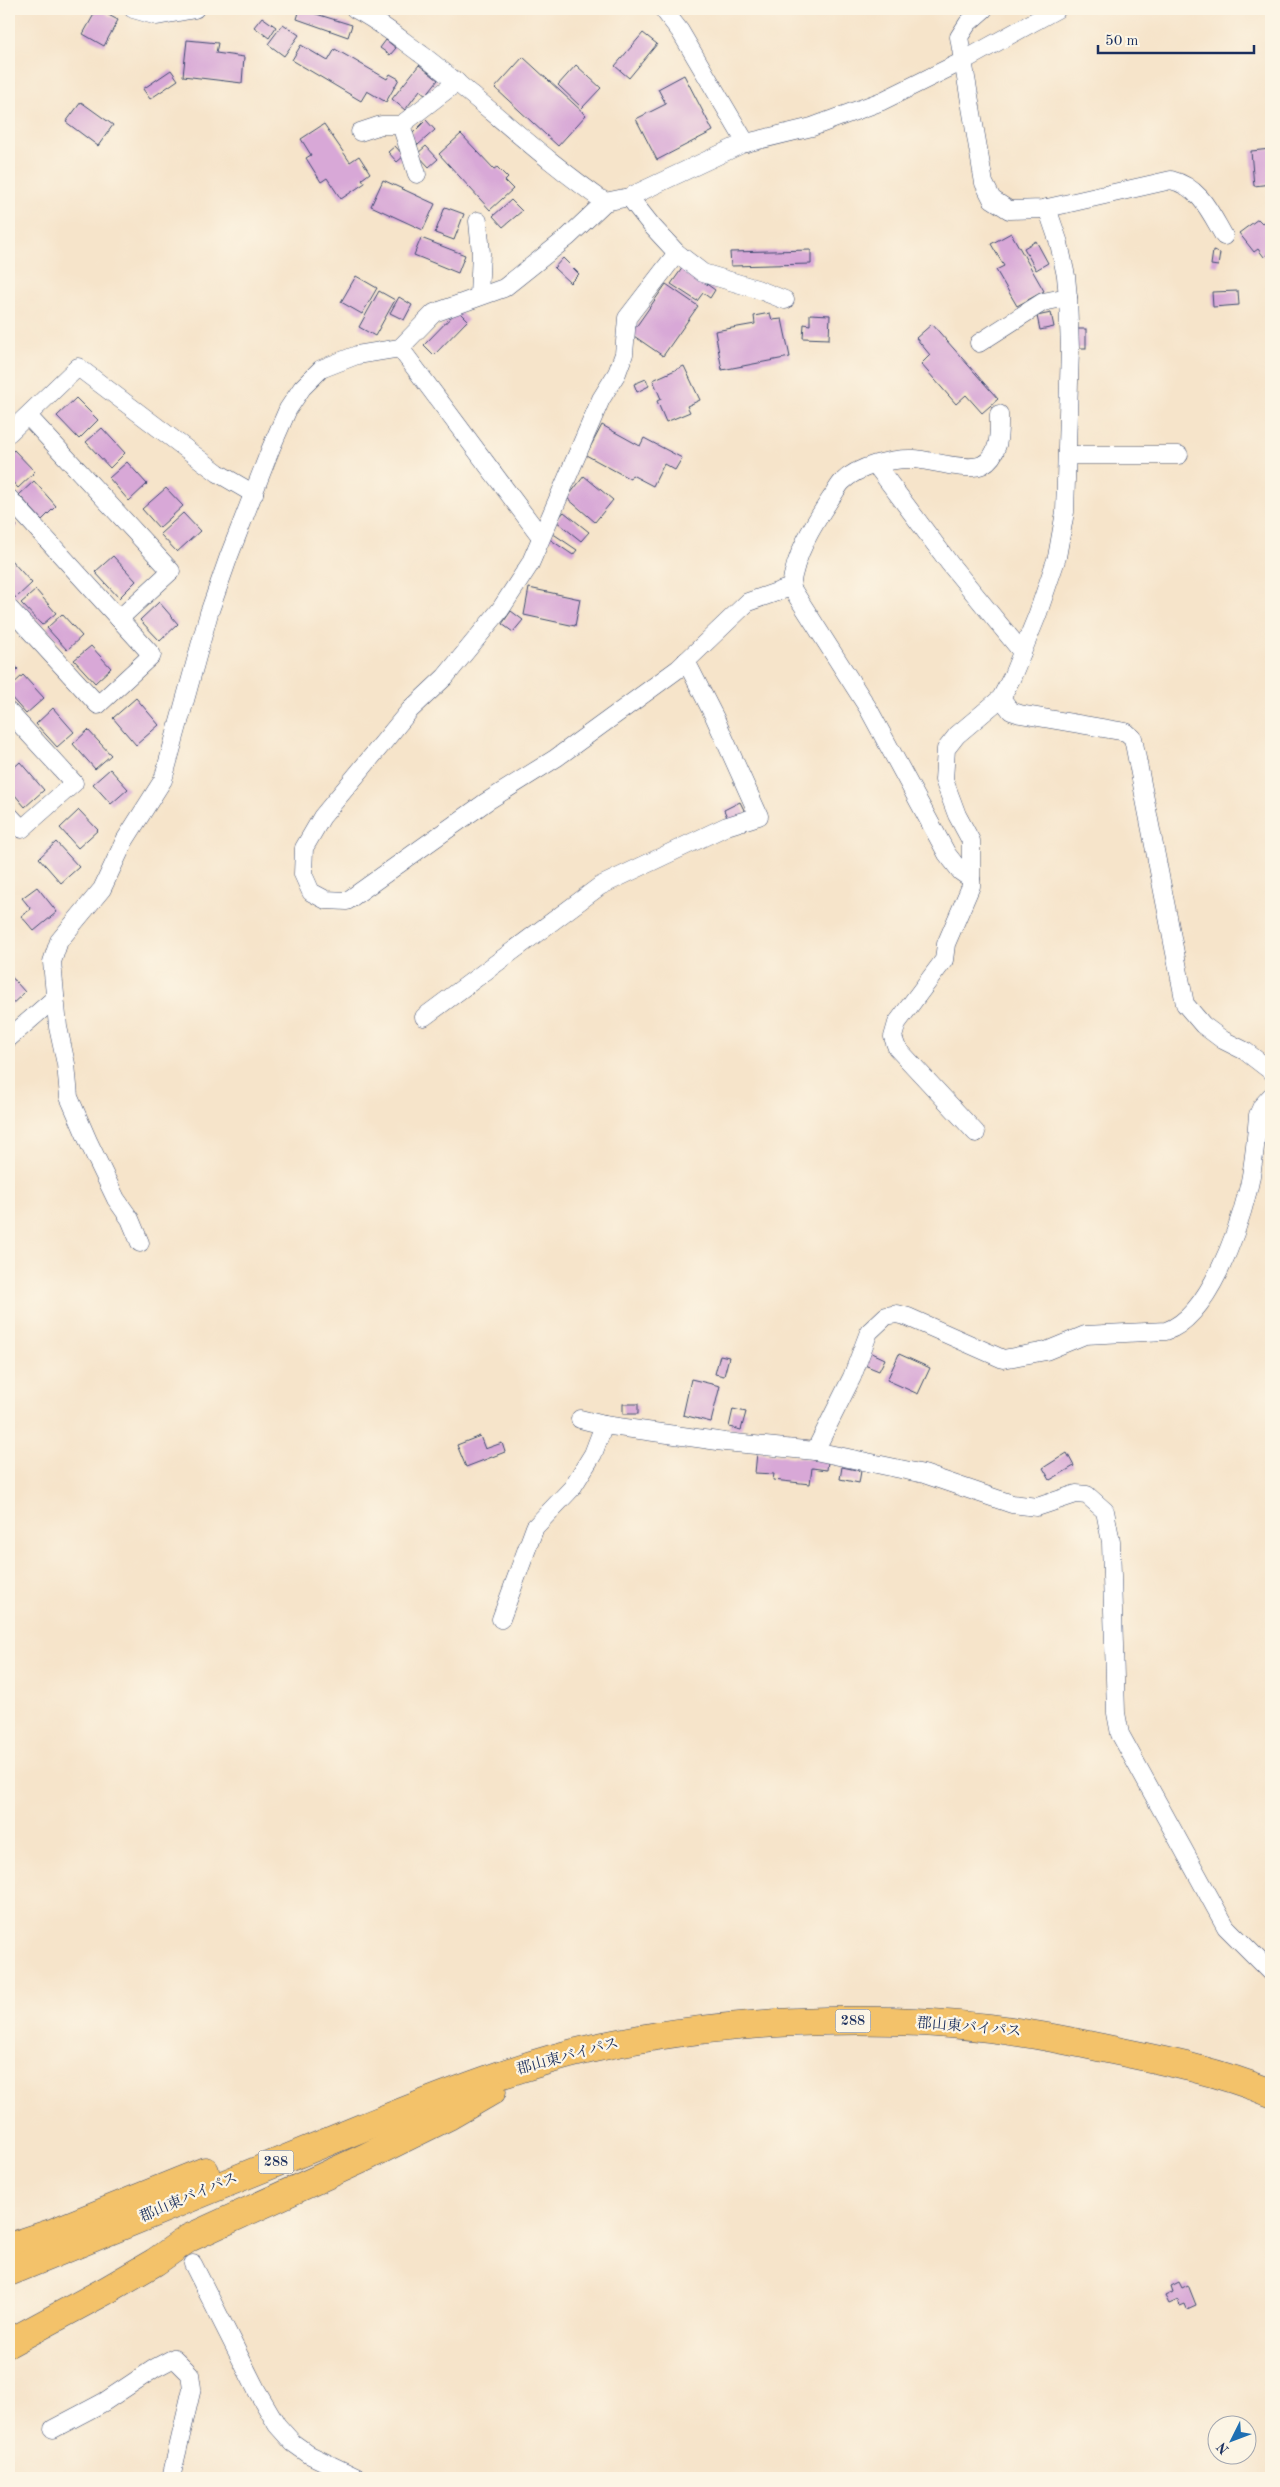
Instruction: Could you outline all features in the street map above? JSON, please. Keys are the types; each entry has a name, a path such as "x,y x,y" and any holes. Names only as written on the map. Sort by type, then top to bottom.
{"highway":[{"name":"郡山東バイパス","path":"9,2272 225,2182 479,2082 593,2048 673,2034 761,2025 850,2021 936,2023 990,2028 1048,2037 1161,2060 1241,2081 1271,2093"},
{"name":"郡山東バイパス","path":"1161,2060 1271,2110"},
{"path":"9,2343 107,2290 154,2262 189,2238 441,2120 546,2062"},
{"path":"9,2247 54,2232 350,2114 383,2104 479,2082"}],"street":[{"path":"133,9 157,16 195,9"},
{"path":"355,9 372,17 457,82 560,171 605,202"},
{"path":"663,9 680,31 746,143"},
{"path":"984,9 968,23 959,38 984,183 992,199 1008,210 1047,208 1171,180 1182,183 1200,196 1224,236"},
{"path":"140,1243 130,1219 116,1199 69,1097 52,969 55,948 102,889 125,840 163,780 228,556 288,408 302,388 321,369 357,355 400,348 434,313 504,288 568,237 605,202 629,197 746,143 812,127 882,101 963,61 1057,9"},
{"path":"360,132 381,124 401,125 457,82"},
{"path":"401,125 417,174"},
{"path":"629,197 677,253 703,273 757,289 785,300"},
{"path":"976,1133 897,1048 893,1037 897,1023 944,960 946,944 971,886 971,841 957,815 944,780 946,749 957,735 1001,698 1022,652 1057,557 1065,512 1070,348 1066,276 1059,242 1047,208"},
{"path":"478,222 481,253 479,296"},
{"path":"677,253 627,318 624,354 617,373 601,400 530,564 500,610 445,677 393,730 322,817 304,848 303,874 311,892 326,900 347,901 486,802 556,758 686,661 748,602 791,587"},
{"path":"979,343 1043,302 1068,297"},
{"path":"400,348 541,537"},
{"path":"9,433 78,367 218,473 254,494"},
{"path":"971,879 961,872 947,854 868,708 791,587 793,573 803,545 842,481 867,467 894,460 913,459 973,467 981,465 988,460 997,447 999,414"},
{"path":"28,416 171,571 119,619"},
{"path":"1068,455 1179,455"},
{"path":"876,465 950,564 1022,652"},
{"path":"9,498 152,655 98,705 9,608"},
{"path":"424,1017 600,886 702,837 759,816 715,718 686,661"},
{"path":"1001,698 1011,711 1020,714 1126,732 1133,738 1136,745 1185,1004 1203,1025 1223,1040 1245,1051 1271,1071"},
{"path":"9,712 74,783 22,829 9,815"},
{"path":"9,1038 55,998"},
{"path":"815,1451 852,1377 869,1332 886,1316 897,1314 908,1317 1004,1359 1046,1351 1085,1335 1166,1331 1176,1328 1204,1298 1219,1272 1248,1190 1258,1115 1262,1106 1271,1096"},
{"path":"580,1419 604,1425 725,1442 815,1451 924,1474 1012,1504 1037,1507 1076,1494 1087,1494 1105,1510 1113,1562 1116,1713 1120,1734 1226,1926 1271,1972"},
{"path":"501,1618 535,1527 572,1488 593,1454 604,1425"},
{"path":"192,2264 257,2391 277,2425 293,2443 310,2455 358,2478"},
{"path":"53,2429 104,2402 155,2368 174,2358 190,2374 192,2388 170,2478"}],"building":[{"path":"97,9 118,20 104,46 83,34"},
{"path":"300,9 352,25 348,37 297,19"},
{"path":"262,17 276,27 269,38 254,27"},
{"path":"283,24 299,35 284,56 268,44"},
{"path":"643,33 657,44 629,78 615,66"},
{"path":"187,40 218,43 216,53 244,57 242,83 183,76"},
{"path":"386,40 396,48 390,55 380,48"},
{"path":"301,45 328,61 335,49 387,79 390,74 399,79 386,102 367,91 361,101 292,60"},
{"path":"523,57 586,115 558,146 495,88"},
{"path":"419,65 438,80 426,95 420,90 405,110 392,99"},
{"path":"576,65 601,88 582,108 558,85"},
{"path":"171,70 178,80 150,99 143,89"},
{"path":"684,75 713,131 657,160 636,119 666,104 658,89"},
{"path":"81,102 113,125 98,146 66,122"},
{"path":"426,120 435,130 418,145 410,136"},
{"path":"324,124 350,162 359,156 370,173 362,179 365,183 341,199 327,178 321,182 306,158 311,155 301,139"},
{"path":"461,134 494,169 497,167 508,178 505,181 513,189 490,210 439,154"},
{"path":"395,146 404,156 397,162 388,152"},
{"path":"426,146 438,159 429,167 417,154"},
{"path":"1271,149 1271,184 1254,186 1251,151"},
{"path":"383,180 435,204 423,230 371,206"},
{"path":"511,200 522,211 503,227 493,216"},
{"path":"445,207 464,214 454,240 435,233"},
{"path":"1258,219 1262,223 1266,220 1271,226 1271,251 1264,257 1258,249 1254,252 1239,233"},
{"path":"1011,233 1044,291 1017,306 996,270 1004,266 991,244"},
{"path":"421,238 465,255 458,273 414,255"},
{"path":"1036,241 1048,263 1036,270 1024,248"},
{"path":"811,250 811,264 731,266 730,252"},
{"path":"1213,251 1220,253 1218,266 1211,265"},
{"path":"563,258 579,274 570,283 554,268"},
{"path":"683,267 715,290 710,298 703,293 697,301 671,284"},
{"path":"356,276 377,288 362,314 341,302"},
{"path":"666,284 698,306 663,356 631,334"},
{"path":"379,291 395,300 375,336 359,327"},
{"path":"1238,291 1239,305 1213,307 1212,292"},
{"path":"399,297 412,305 404,320 390,313"},
{"path":"458,310 468,320 434,355 424,345"},
{"path":"770,313 772,320 782,319 790,357 722,370 715,331 755,324 754,316"},
{"path":"1051,313 1054,327 1040,330 1037,316"},
{"path":"810,314 830,315 829,339 803,338 804,324 810,325"},
{"path":"932,324 998,399 982,413 966,395 956,404 921,364 930,355 916,338"},
{"path":"1076,329 1086,329 1086,348 1076,348"},
{"path":"684,366 700,400 687,406 690,412 666,422 657,401 661,399 653,380"},
{"path":"646,379 649,386 637,392 634,384"},
{"path":"76,398 98,420 79,439 57,416"},
{"path":"602,425 640,446 644,438 682,458 675,470 664,464 653,486 632,475 630,479 586,455"},
{"path":"102,428 125,453 110,468 86,442"},
{"path":"14,450 35,472 18,488 9,478 9,455"},
{"path":"127,462 147,484 129,501 109,478"},
{"path":"584,476 613,500 595,522 567,498"},
{"path":"34,481 56,506 42,520 19,495"},
{"path":"166,488 183,506 159,528 142,509"},
{"path":"564,512 589,532 581,541 556,521"},
{"path":"183,513 200,531 177,552 160,534"},
{"path":"9,517 17,526 9,534"},
{"path":"552,533 577,550 573,555 548,538"},
{"path":"113,556 136,581 119,598 95,572"},
{"path":"9,558 32,583 16,598 9,590"},
{"path":"529,588 580,599 575,626 524,615"},
{"path":"36,590 56,613 42,625 21,603"},
{"path":"159,602 178,624 160,641 140,620"},
{"path":"511,611 523,620 513,632 502,624"},
{"path":"62,614 82,636 67,650 47,628"},
{"path":"91,646 111,668 95,683 74,660"},
{"path":"9,659 18,669 9,677"},
{"path":"23,675 44,698 26,714 9,695 9,688"},
{"path":"136,698 159,725 136,745 113,718"},
{"path":"53,708 74,732 57,747 36,724"},
{"path":"88,730 111,755 95,769 73,744"},
{"path":"20,762 44,790 25,807 9,788 9,772"},
{"path":"110,769 128,789 111,804 93,784"},
{"path":"740,802 746,814 729,822 724,810"},
{"path":"79,810 98,830 78,848 60,828"},
{"path":"56,842 79,867 61,883 39,858"},
{"path":"37,887 57,912 34,931 21,916 31,909 22,898"},
{"path":"9,974 25,992 9,1007"},
{"path":"868,1351 885,1359 879,1371 862,1364"},
{"path":"899,1354 930,1368 918,1394 887,1380"},
{"path":"720,1355 729,1357 724,1376 715,1374"},
{"path":"691,1379 720,1386 711,1422 683,1415"},
{"path":"623,1404 638,1404 638,1414 623,1414"},
{"path":"733,1409 746,1412 741,1430 729,1427"},
{"path":"480,1436 485,1449 502,1443 505,1452 466,1467 457,1445"},
{"path":"757,1453 828,1461 827,1470 812,1468 810,1484 773,1480 774,1474 755,1473"},
{"path":"1067,1453 1074,1466 1050,1480 1043,1468"},
{"path":"842,1467 861,1471 859,1483 840,1479"},
{"path":"1179,2282 1182,2288 1188,2285 1196,2305 1187,2309 1185,2304 1180,2306 1178,2300 1169,2304 1165,2296 1173,2292 1171,2286"}]}
